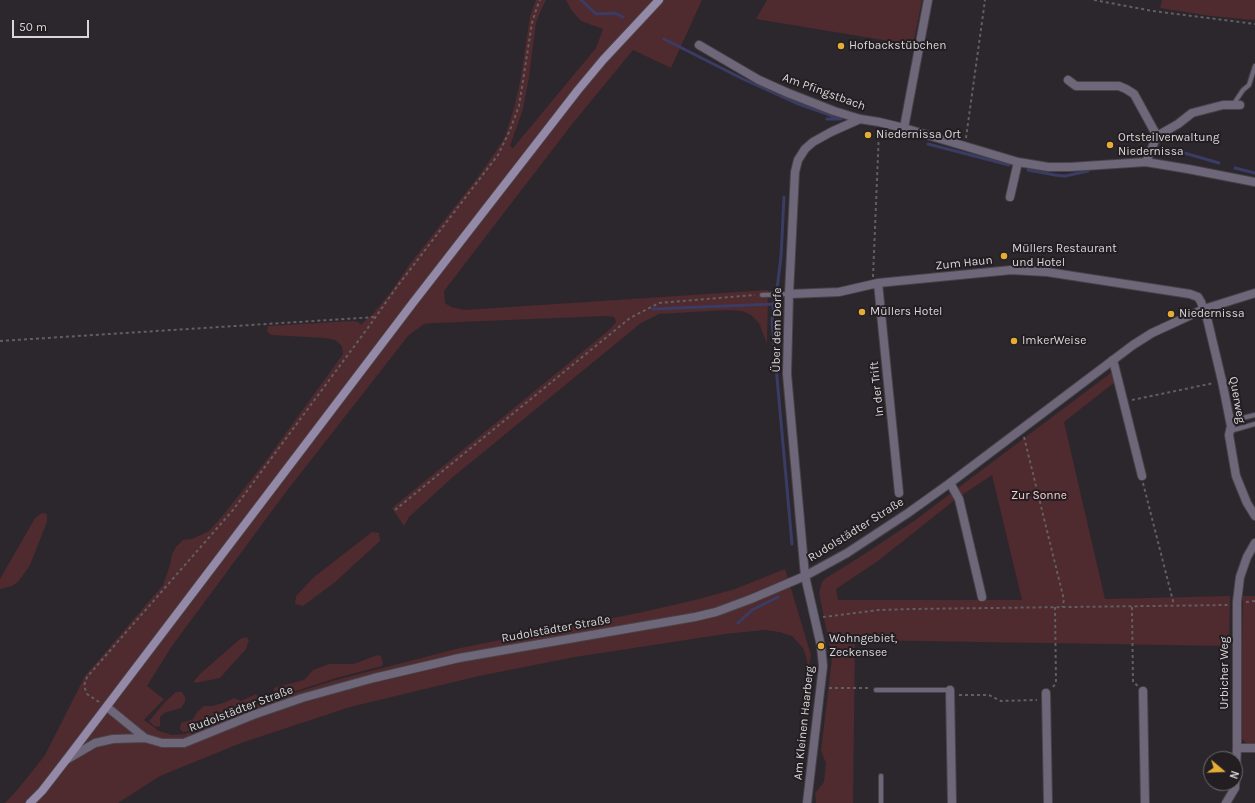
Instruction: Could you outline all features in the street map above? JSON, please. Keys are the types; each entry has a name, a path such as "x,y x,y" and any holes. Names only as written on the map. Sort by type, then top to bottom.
{"main road":[{"path":"30,803 42,791 107,707 417,298 578,90 608,54 659,0"}],"street":[{"path":"904,128 928,0"},
{"name":"Am Pfingstbach","path":"699,45 766,83 795,96 860,119 904,128 1018,162 1056,167 1146,162 1255,182"},
{"path":"1068,80 1076,86 1118,86 1134,94 1157,136"},
{"path":"1146,162 1157,136 1178,124 1192,113 1223,105 1236,105"},
{"name":"Über dem Dorfe","path":"805,576 787,374 793,188 798,160 805,149 813,142 831,132 860,119"},
{"path":"1010,197 1018,162"},
{"name":"Zum Haun","path":"789,294 839,292 878,283 1011,270 1047,272 1190,294 1198,297 1204,309"},
{"name":"In der Trift","path":"878,283 900,493"},
{"name":"Rudolstädter Straße","path":"66,760 95,743 113,739 145,738 162,743 184,743 253,715 288,703 374,678 459,658 695,617 716,612 751,599 805,576 847,553 908,513 1113,360 1152,333 1204,309 1255,293"},
{"name":"Querweg","path":"1204,309 1231,426 1229,435 1236,476 1247,503 1255,516"},
{"path":"1113,360 1142,476"},
{"path":"950,483 959,499 982,597"},
{"name":"Urbicher Weg","path":"1226,803 1235,788 1237,748 1238,602 1240,577 1247,557 1255,543"},
{"name":"Am Kleinen Haarberg","path":"805,576 816,617 823,666 807,803"},
{"path":"1143,691 1145,803"},
{"path":"950,693 952,803"},
{"path":"1047,696 1048,803"},
{"name":"Rudolstädter Straße","path":"107,707 145,738"},
{"path":"1237,748 1255,748"}],"lane":[{"path":"1236,105 1240,93 1248,86 1255,66"},
{"path":"762,295 789,294"},
{"path":"1230,421 1255,416"},
{"path":"1230,431 1255,424"},
{"path":"876,690 950,693"},
{"path":"881,776 881,803"}],"path":[{"path":"107,707 87,694 84,686 87,677 233,510 427,246 491,166 504,144 519,106 532,23 540,0"},
{"path":"965,147 985,0"},
{"path":"1094,0 1153,11 1255,24"},
{"path":"872,272 879,122"},
{"path":"395,510 630,318 659,303 762,295"},
{"path":"0,341 376,317"},
{"path":"1123,402 1222,382"},
{"path":"1027,449 1064,600 1062,607"},
{"path":"1142,476 1174,605"},
{"path":"816,617 879,610 903,609 1228,605 1238,602"},
{"path":"950,693 989,695 1001,701 1047,696 1056,683 1055,607"},
{"path":"1132,607 1133,682 1143,691"},
{"path":"834,688 872,688 876,690"}],"green space":[{"path":"536,0 546,0 536,23 523,109 510,146 513,148 596,48 603,29 581,21 572,11 566,0 702,0 671,68 633,50 573,123 444,291 445,303 451,307 465,310 768,290 767,344 759,323 751,315 742,311 726,310 659,314 641,323 453,477 409,517 404,526 392,508 609,330 616,322 614,317 607,316 424,324 408,336 286,492 172,646 147,686 164,699 144,720 159,731 172,735 185,734 252,706 336,680 460,648 643,612 695,600 735,589 785,569 811,655 808,672 807,660 803,648 792,636 764,630 725,634 575,657 479,676 350,707 241,743 160,776 118,803 5,803 45,755 85,676 163,585 172,554 176,547 183,540 192,539 209,531 224,514 265,462 343,354 342,346 335,340 325,338 271,335 267,332 268,326 352,321 359,322 360,325 373,314 390,293 410,264 481,173 496,151 505,137 514,108 521,77 530,16"},
{"path":"767,0 922,0 913,45 756,19"},
{"path":"1162,0 1255,0 1255,20 1211,16 1160,8"},
{"name":"Zur Sonne","path":"1112,372 1115,382 1064,422 1105,599 1230,596 1229,646 855,640 853,803 816,803 815,793 824,782 826,763 821,751 832,658 819,593 822,582 914,521","holes":["992,475 1022,600 838,600 836,589 878,561 956,499"]},
{"path":"42,513 47,514 47,522 30,565 18,582 12,586 0,589 0,579 35,518"},
{"path":"372,532 379,533 380,541 334,583 303,606 295,604 296,596 314,577"},
{"path":"1243,596 1255,596 1255,743 1246,743 1240,737"},
{"path":"246,637 249,640 246,649 220,678 195,683 194,681 200,674 240,639"},
{"path":"377,655 381,656 383,663 382,666 336,678 290,693 280,695 274,693 274,688 304,680 313,670 329,664 354,664"},
{"path":"176,692 182,692 185,697 185,702 181,708 164,713 160,717 159,727 154,726 149,721"},
{"path":"256,694 259,698 257,702 192,730 183,732 180,729 181,723 193,719 197,712 204,706 212,706 234,698 241,701"}],"waterway":[{"path":"581,0 596,14 615,13 623,17"},
{"path":"664,39 743,79 796,103 841,119"},
{"path":"827,119 838,119"},
{"path":"928,144 1009,165"},
{"path":"1157,152 1181,152 1219,163"},
{"path":"1235,168 1255,173"},
{"path":"1028,170 1065,176 1088,171"},
{"path":"777,289 781,257 784,197"},
{"path":"774,301 772,322 792,544"},
{"path":"653,309 773,304"},
{"path":"738,623 752,610 778,597"}],"place":[{"name":"Hofbackstübchen","path":"841,46"},
{"name":"Niedernissa Ort","path":"868,135"},
{"name":"Ortsteilverwaltung Niedernissa","path":"1110,145"},
{"name":"Müllers Restaurant und Hotel","path":"1004,256"},
{"name":"Müllers Hotel","path":"862,312"},
{"name":"Niedernissa","path":"1171,314"},
{"name":"ImkerWeise","path":"1014,341"},
{"name":"Wohngebiet, Zeckensee","path":"821,646"}]}
